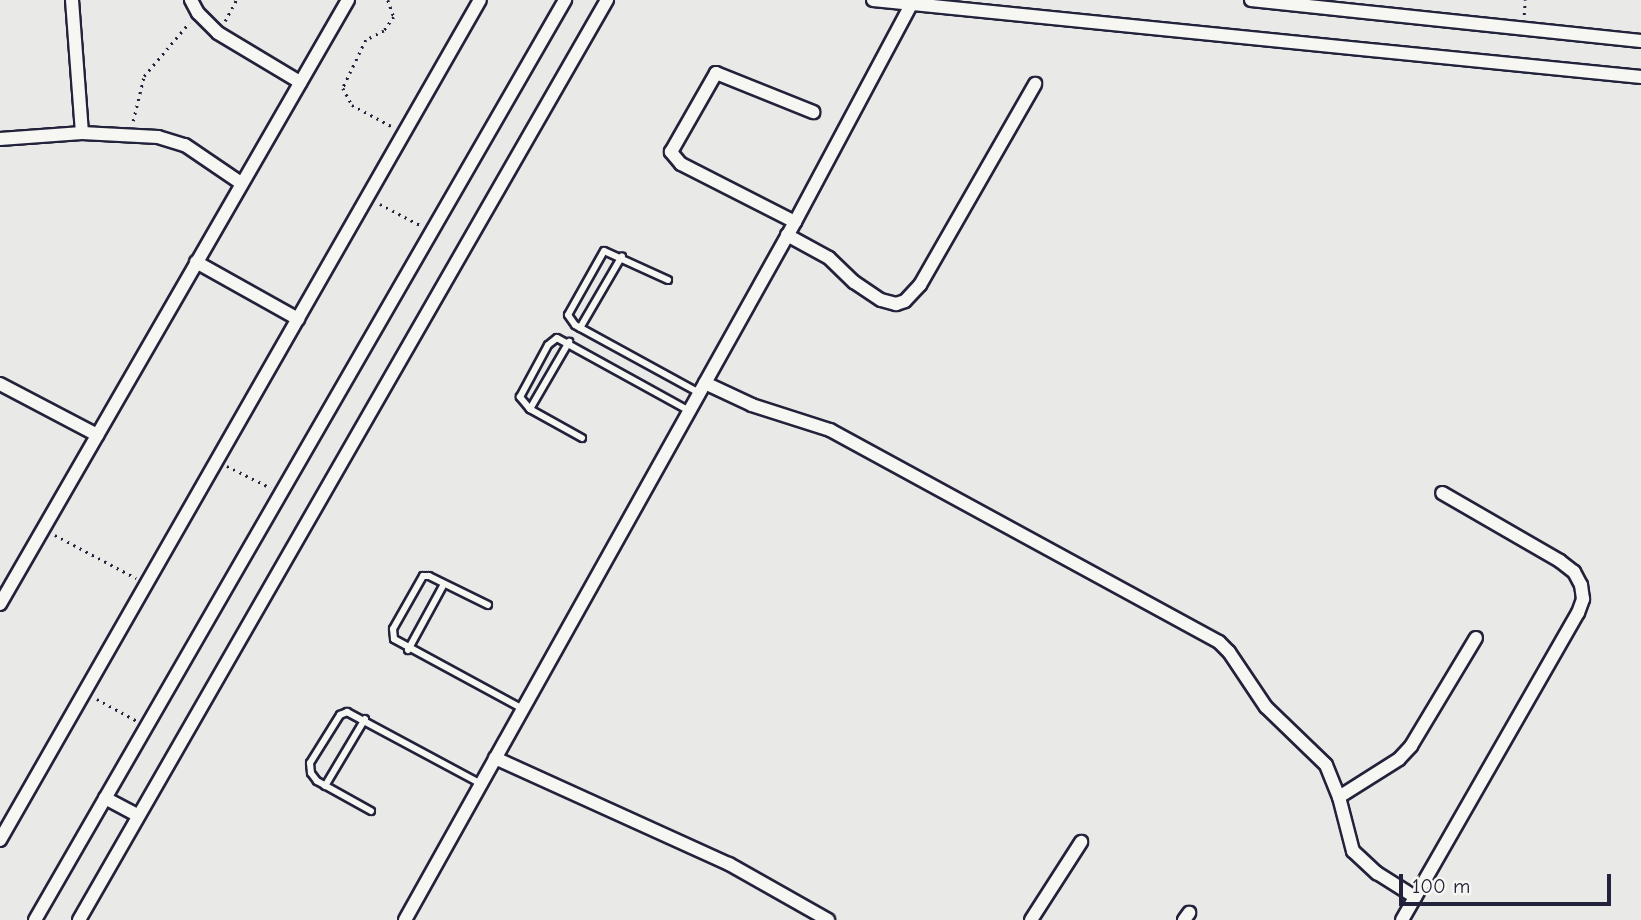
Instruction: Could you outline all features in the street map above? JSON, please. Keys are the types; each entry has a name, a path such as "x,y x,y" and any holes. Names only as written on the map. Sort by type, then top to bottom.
{"street":[{"path":"72,0 82,133"},
{"path":"191,0 198,13 218,33 300,82"},
{"path":"0,604 348,0"},
{"path":"0,840 480,0"},
{"path":"35,920 565,0"},
{"path":"79,920 607,0"},
{"path":"873,0 1641,77"},
{"path":"1251,0 1641,41"},
{"path":"405,920 788,235 910,2"},
{"path":"795,222 681,164 671,152 716,73 813,112"},
{"path":"788,235 829,258 854,282 881,300 896,304 905,301 927,274 1035,85"},
{"path":"0,139 82,133 158,137 186,145 242,183"},
{"path":"196,262 298,319"},
{"path":"0,384 97,435"},
{"path":"702,388 830,430 1219,642 1229,652 1266,707 1326,765 1339,797 1353,852 1377,873 1415,897"},
{"path":"1402,920 1578,613 1583,599 1581,585 1574,572 1560,561 1442,493"},
{"path":"1339,797 1399,759 1411,746 1476,638"},
{"path":"495,758 729,864 828,920"},
{"path":"104,798 137,815"},
{"path":"1031,920 1081,842"}],"lane":[{"path":"668,280 610,251 602,253 568,315 572,323 580,328 702,388"},
{"path":"580,328 622,256"},
{"path":"582,438 521,403 520,392 550,342 557,338 569,342 689,411"},
{"path":"530,409 569,342"},
{"path":"488,606 426,576 419,580 393,629 396,643 523,709"},
{"path":"408,650 444,584"},
{"path":"371,811 313,778 310,763 340,715 351,712 481,784"},
{"path":"325,786 365,719"}],"path":[{"path":"218,33 236,0"},
{"path":"388,0 394,17 384,31 366,40 344,89 352,105 404,133"},
{"path":"131,134 144,76 198,13"},
{"path":"368,197 431,231"},
{"path":"217,461 280,493"},
{"path":"43,529 147,583"},
{"path":"85,692 146,726"}]}
